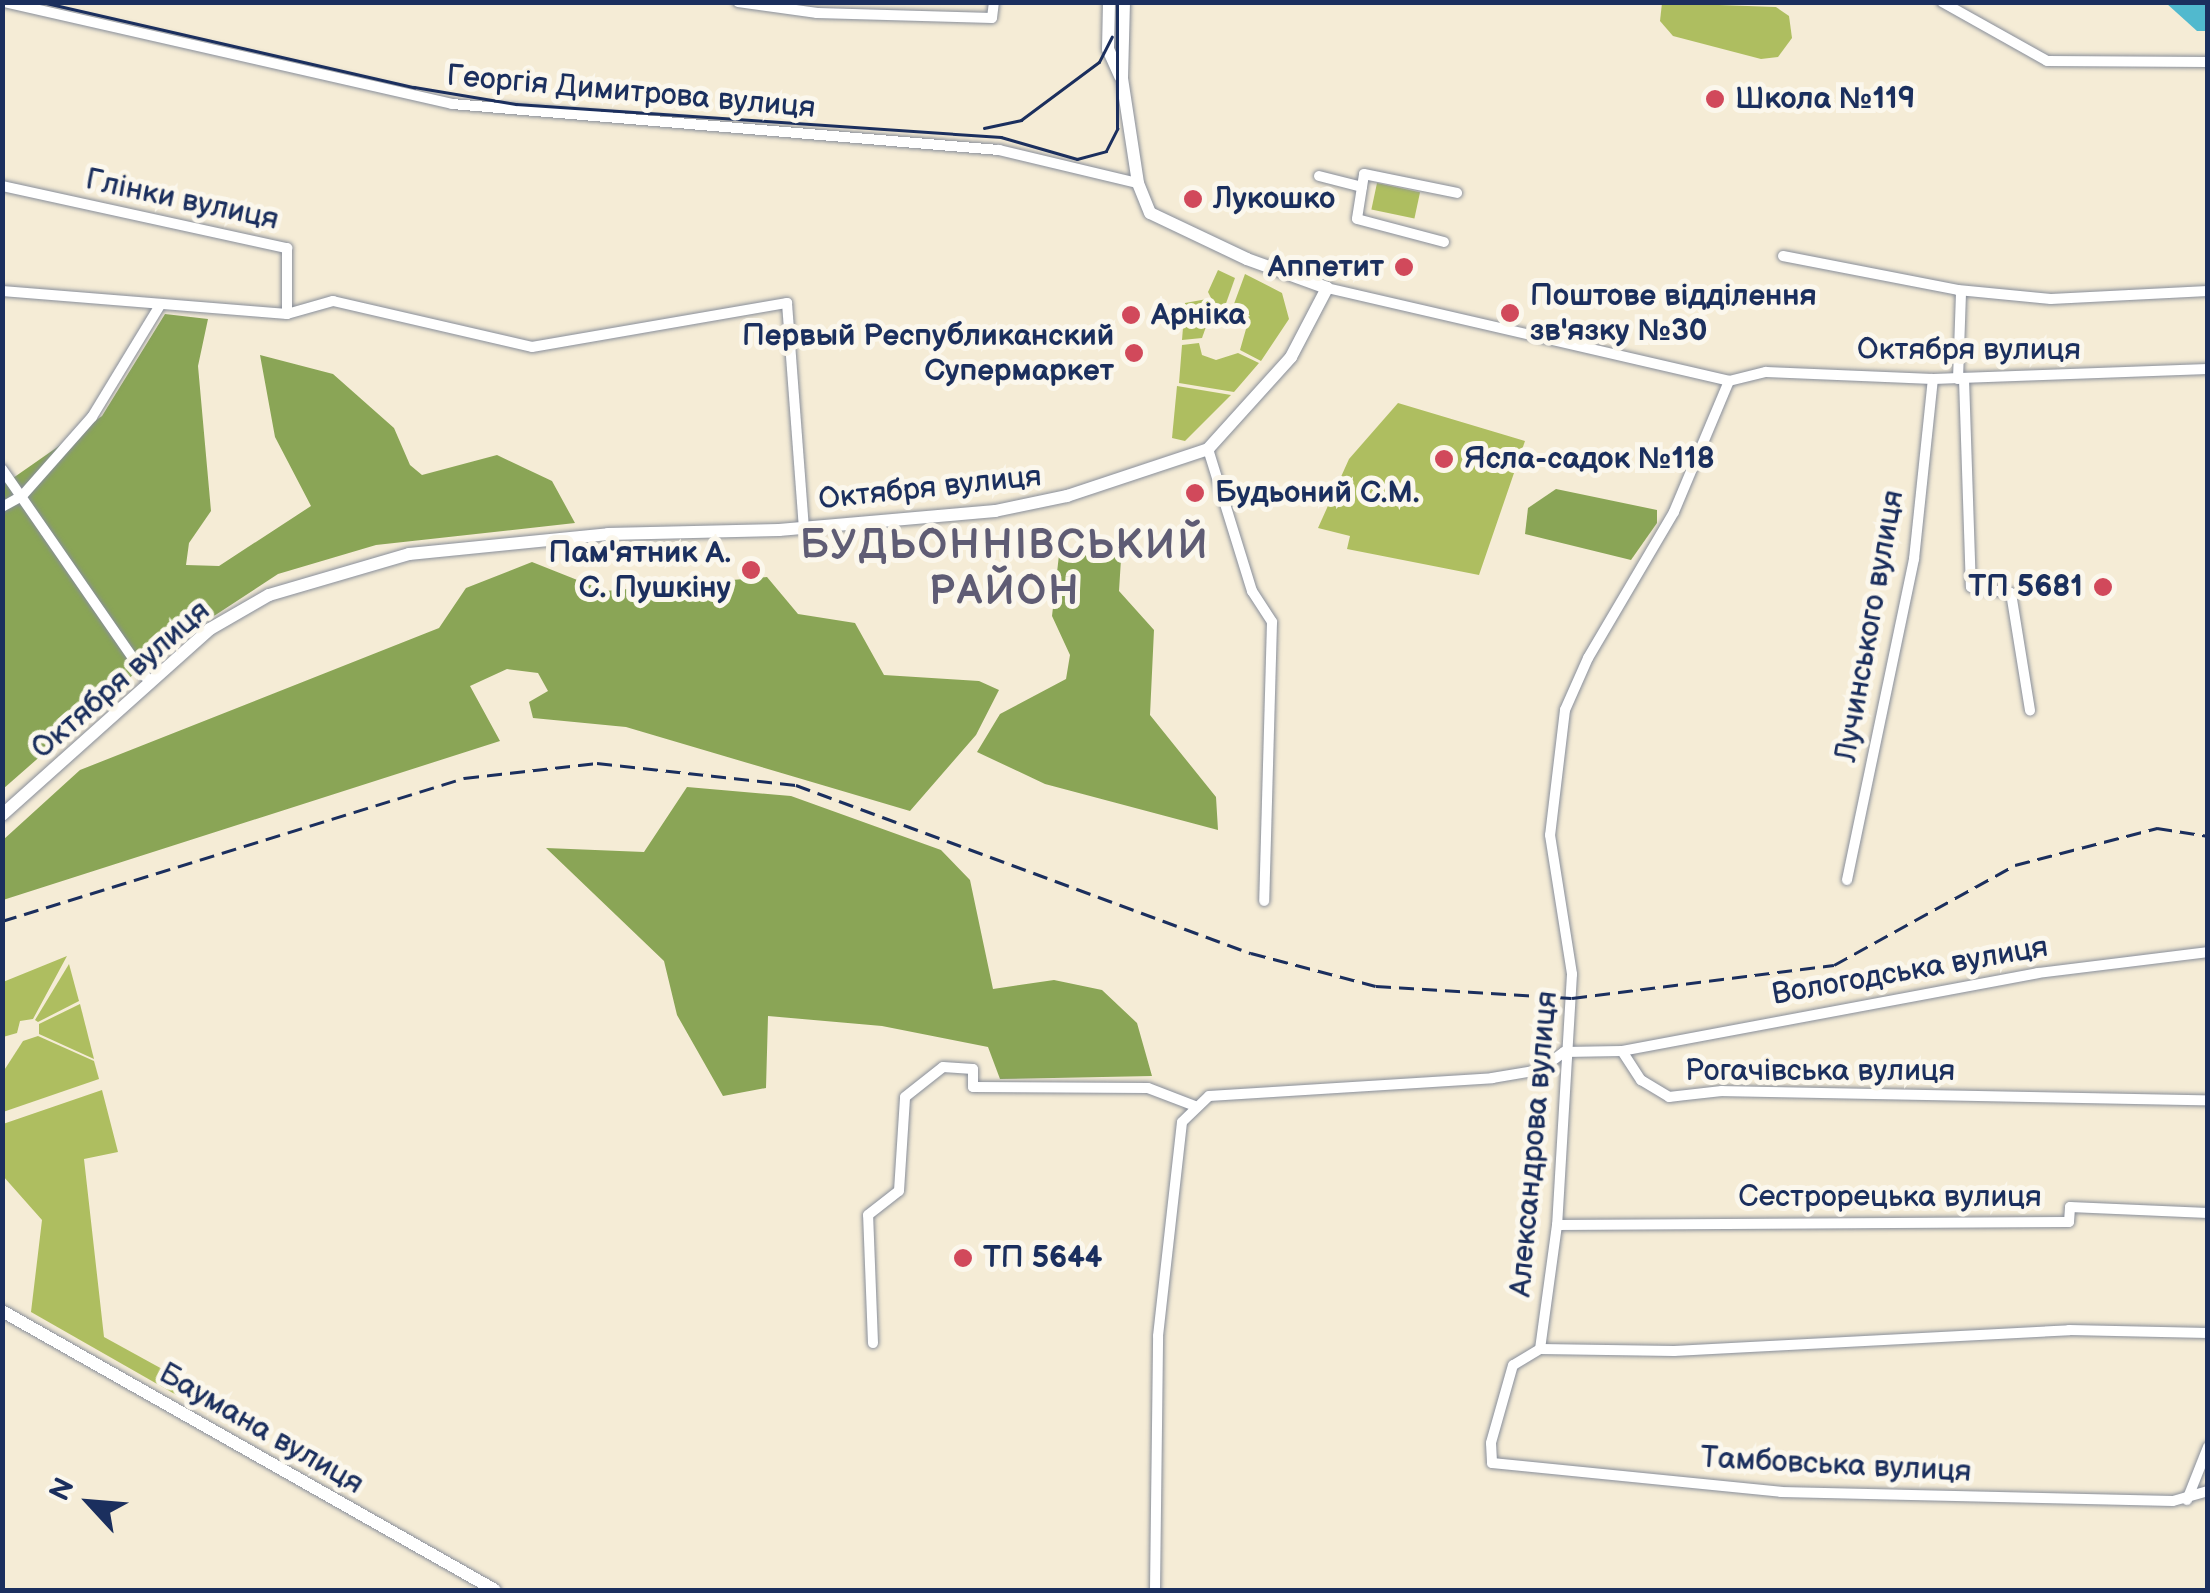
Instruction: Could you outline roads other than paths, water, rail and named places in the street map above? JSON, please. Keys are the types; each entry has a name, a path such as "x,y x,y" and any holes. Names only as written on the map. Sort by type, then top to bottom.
{"main road":[{"path":"1109,2 1108,49 1122,78"},
{"path":"1124,2 1122,78 1138,184 1150,212 1168,224 1327,288"},
{"name":"Октября вулиця","path":"2,815 210,629 269,594 409,554 608,534 804,527 1048,501 1208,449 1291,357 1327,288"},
{"name":"Баумана вулиця","path":"2,1311 495,1590"}],"street":[{"name":"Георгія Димитрова вулиця","path":"4,2 452,104 1000,150 1138,184"},
{"path":"738,2 992,18 994,2"},
{"path":"1942,2 2046,61 2208,62"},
{"path":"1444,242 1356,220 1364,174 1457,193"},
{"path":"1319,176 1362,187"},
{"name":"Глінки вулиця","path":"2,186 287,248 287,314"},
{"path":"1783,256 1961,291 2052,299 2208,291"},
{"name":"Октября вулиця","path":"1327,288 1728,382 1766,372 1961,379 2208,368"},
{"path":"2,291 287,314 333,301 532,347 787,302 804,527"},
{"path":"1961,291 1971,587 2011,593 2030,710"},
{"path":"2,507 22,496 92,418 160,305"},
{"name":"Лучинського вулиця","path":"1848,880 1914,560 1934,379"},
{"name":"Александрова вулиця","path":"1540,1349 1557,1225 1564,1052 1572,1033 1572,974 1550,834 1570,692 1674,512 1728,382"},
{"path":"1208,449 1252,591 1272,622 1264,901"},
{"path":"2,469 150,681"},
{"name":"Вологодська вулиця","path":"1622,1051 2038,973 2208,952"},
{"path":"1156,1590 1154,1368 1182,1122 1195,1106 1220,1090 1492,1078 1540,1070 1564,1052 1622,1051"},
{"name":"Рогачівська вулиця","path":"1622,1051 1640,1080 1669,1097 1722,1090 2208,1100"},
{"path":"872,1343 868,1215 899,1192 906,1097 943,1067 973,1070 974,1087 1148,1088 1195,1106"},
{"name":"Сестрорецька вулиця","path":"1557,1225 2069,1222 2070,1207 2208,1213"},
{"path":"1540,1349 1674,1351 2069,1330 2208,1333"},
{"name":"Тамбовська вулиця","path":"1540,1349 1512,1364 1490,1454 1506,1469 1781,1492 2187,1500 2208,1491"},
{"path":"2187,1500 2208,1447"}],"water":[{"path":"2166,3 2207,3 2207,31 2197,31"}],"tram line":[{"path":"42,2 414,87 516,104 1001,137 1077,159 1106,151 1117,129 1117,2"},
{"path":"984,128 1021,120 1099,62 1112,37"}],"railway":[{"path":"2,921 464,778 597,763 796,785 1251,953 1376,986 1572,998 1834,965 2015,865 2157,828 2208,836"}],"place":[{"name":"Школа №119","path":"1715,99"},
{"name":"Лукошко","path":"1193,199"},
{"name":"Аппетит","path":"1404,267"},
{"name":"Поштове відділення зв'язку №30","path":"1510,313"},
{"name":"Арніка","path":"1131,315"},
{"name":"Первый Республиканский Супермаркет","path":"1134,353"},
{"name":"Ясла-садок №118","path":"1444,459"},
{"name":"Будьоний С.М.","path":"1195,493"},
{"name":"Пам'ятник А. С. Пушкіну","path":"751,570"},
{"name":"ТП 5681","path":"2103,587"},
{"name":"ТП 5644","path":"963,1258"}],"district":[{"name":"БУДЬОННІВСЬКИЙ РАЙОН","path":"1005,569"}]}
